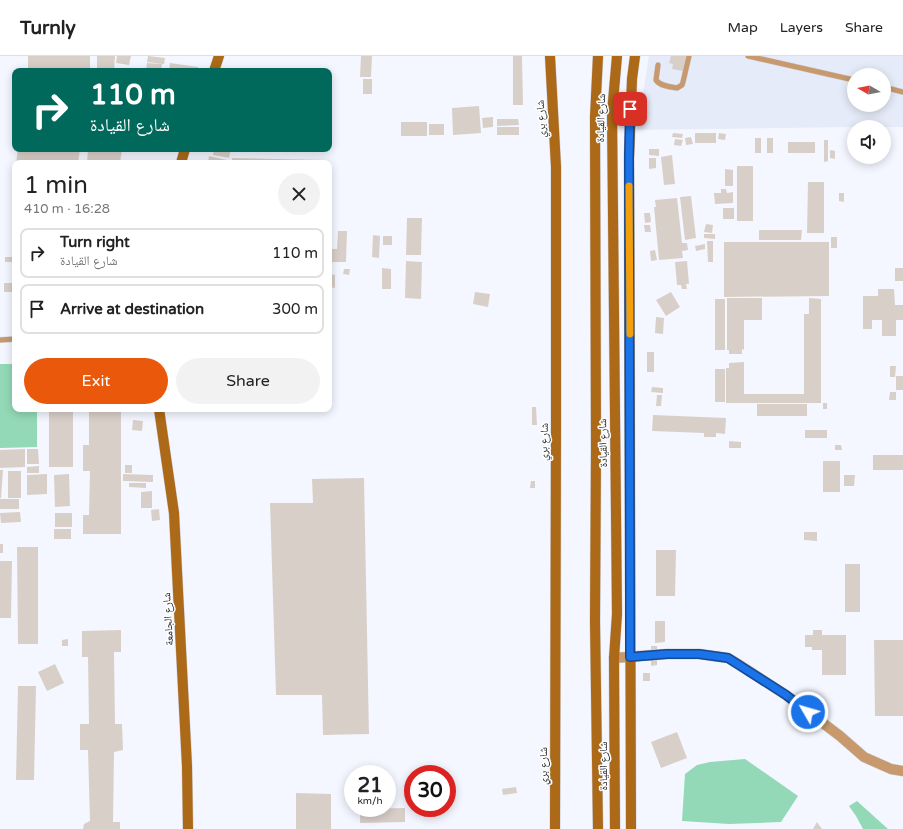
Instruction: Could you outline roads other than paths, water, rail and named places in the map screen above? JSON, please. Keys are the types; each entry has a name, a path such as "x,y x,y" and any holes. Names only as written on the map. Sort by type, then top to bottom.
{"main road":[{"path":"215,68 219,56"},
{"name":"شارع بري","path":"550,56 556,167 555,829"},
{"name":"شارع القيادة","path":"598,56 595,117 595,621 598,829"},
{"name":"شارع القيادة","path":"615,829 614,658 617,614 612,113 617,56"},
{"path":"631,829 629,158 632,79 635,56"},
{"name":"شارع الجامعة","path":"159,412 174,513 187,766 188,829"}],"street":[{"path":"614,658 667,654 699,654 728,658 786,695 840,736 864,757 891,769 903,771"}],"lane":[{"path":"658,65 657,82 661,85 677,88 680,87 683,82 689,56"},
{"path":"748,56 847,78"},
{"path":"891,89 903,92"},
{"path":"0,340 12,339"}]}
